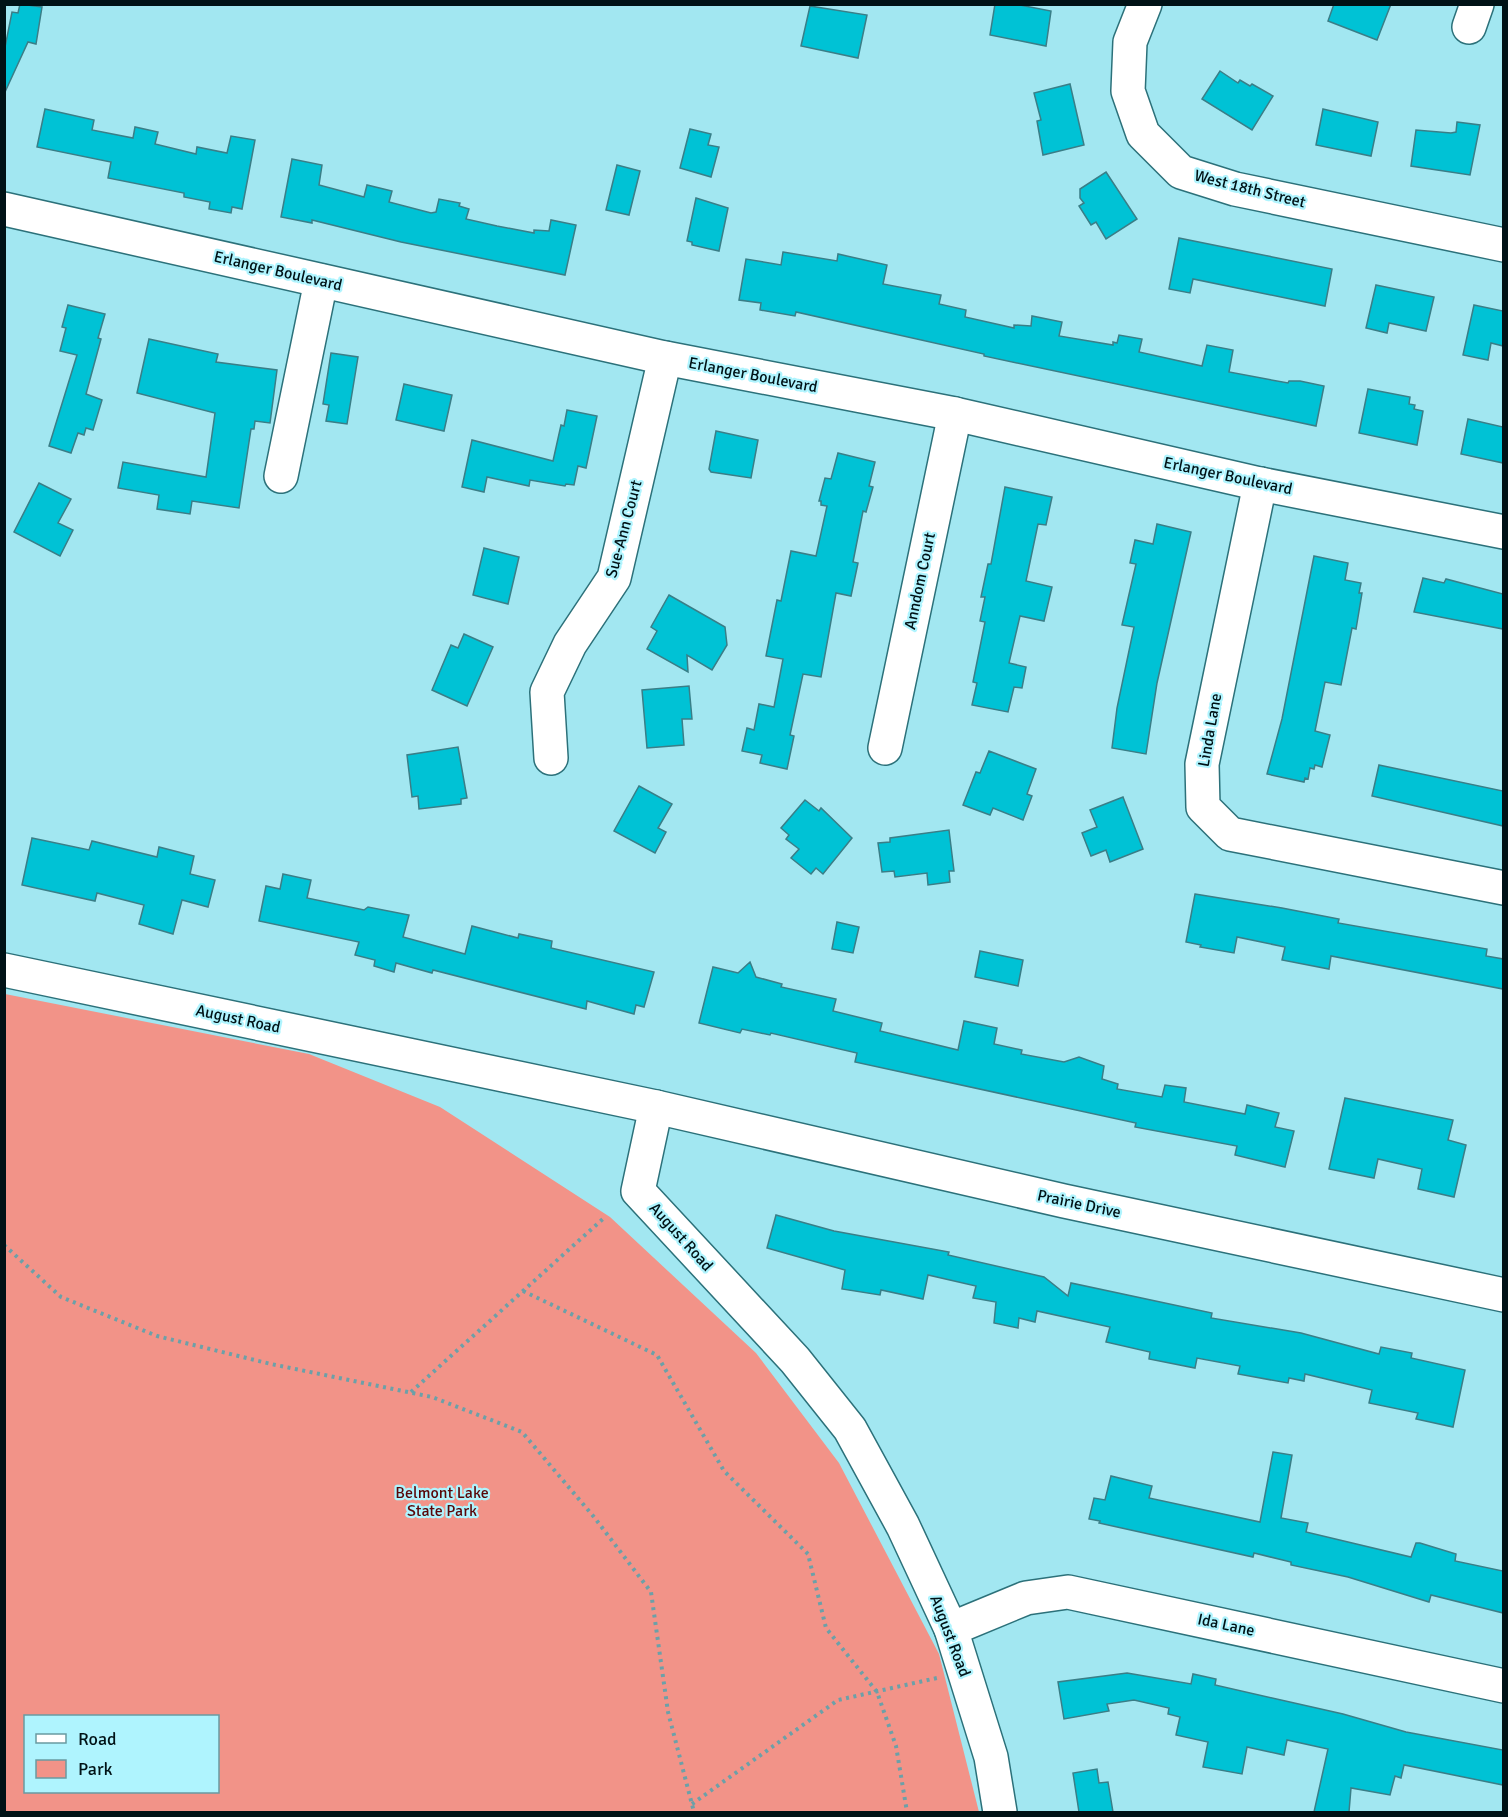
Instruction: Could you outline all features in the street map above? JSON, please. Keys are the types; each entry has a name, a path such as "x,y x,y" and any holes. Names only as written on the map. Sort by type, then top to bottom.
{"street":[{"name":"West 18th Street","path":"1145,4 1130,42 1128,91 1143,134 1181,172 1235,189 1503,245"},
{"name":"Erlanger Boulevard","path":"5,212 665,358 956,414 1260,484 1503,532"},
{"path":"281,476 321,281"},
{"name":"Sue-Ann Court","path":"551,758 547,692 570,644 614,578 665,358"},
{"name":"Anndom Court","path":"885,748 956,414"},
{"name":"Linda Lane","path":"1260,484 1202,764 1203,807 1230,834 1503,888"},
{"name":"August Road","path":"4,970 656,1107 638,1191 795,1360 850,1429 903,1526 951,1629 991,1757 1000,1812"},
{"name":"Prairie Drive","path":"656,1107 1064,1201 1503,1295"},
{"name":"Ida Lane","path":"951,1629 1026,1598 1068,1592 1503,1686"}],"path":[{"path":"411,1392 605,1217"},
{"path":"4,1245 61,1298 157,1336 272,1364 432,1397 522,1432 594,1517 651,1592 668,1712 694,1812"},
{"path":"523,1291 657,1355 724,1471 808,1554 826,1628 877,1692 896,1746 907,1812"},
{"path":"692,1804 838,1700 940,1678"}],"green space":[{"name":"Belmont Lake State Park","path":"5,994 309,1054 440,1107 610,1217 756,1353 839,1463 939,1654 979,1812 5,1812"}],"building":[{"path":"20,4 42,7 36,44 28,42 5,92 4,52 12,12 18,13"},
{"path":"995,4 1015,4 1051,11 1046,46 990,35"},
{"path":"1334,4 1391,4 1377,40 1328,21"},
{"path":"810,6 867,15 858,58 801,46"},
{"path":"1220,71 1238,83 1240,80 1250,86 1252,84 1273,96 1252,130 1202,99"},
{"path":"1070,84 1084,145 1043,155 1037,121 1041,120 1034,93"},
{"path":"45,109 94,120 92,130 133,138 135,127 158,132 155,144 196,154 197,147 227,153 231,136 255,140 242,209 232,207 231,213 209,209 210,202 184,197 184,193 108,178 111,162 37,147"},
{"path":"1323,109 1378,122 1371,156 1316,145"},
{"path":"1457,122 1480,125 1470,175 1411,166 1416,130 1451,133 1456,132"},
{"path":"690,129 711,134 708,145 719,147 711,177 680,168"},
{"path":"292,159 322,165 319,185 364,197 367,185 392,191 389,202 431,213 436,212 439,199 460,203 459,206 469,209 466,219 497,226 534,233 534,230 549,231 551,220 576,225 565,275 401,242 312,220 312,223 281,217"},
{"path":"617,165 640,171 629,215 606,210"},
{"path":"1106,172 1137,219 1106,239 1096,222 1091,225 1079,206 1084,203 1080,198 1080,189"},
{"path":"696,198 728,208 719,251 692,245 692,242 687,241"},
{"path":"1179,238 1332,269 1325,306 1193,279 1190,293 1169,289"},
{"path":"783,252 837,261 838,254 887,265 883,284 941,295 939,304 966,310 965,317 1014,328 1014,325 1031,326 1032,316 1062,322 1059,336 1113,345 1113,342 1117,343 1119,335 1142,339 1139,352 1202,366 1207,345 1233,350 1229,372 1288,383 1289,381 1300,381 1324,386 1316,426 984,356 984,354 796,312 795,316 760,310 761,303 739,300 746,259 781,265"},
{"path":"1376,285 1434,297 1426,331 1389,323 1387,333 1366,328"},
{"path":"68,305 105,314 98,338 101,339 86,394 102,400 93,430 86,428 84,435 78,433 71,453 49,446 77,355 60,351 66,328 62,327"},
{"path":"1474,305 1503,311 1503,346 1491,343 1488,360 1463,355"},
{"path":"149,339 218,354 216,362 277,370 270,423 255,421 254,429 251,429 239,508 192,501 190,514 157,509 159,495 118,488 123,462 206,477 215,413 137,393"},
{"path":"331,353 358,357 347,424 326,421 329,405 323,404"},
{"path":"404,384 452,395 444,431 396,420"},
{"path":"1368,389 1410,397 1409,404 1415,405 1414,409 1423,411 1417,445 1359,433"},
{"path":"567,410 597,416 586,468 578,466 574,485 566,484 565,486 530,480 529,486 487,477 484,492 462,487 472,440 553,461 561,425 564,426"},
{"path":"1468,419 1503,427 1503,463 1461,454"},
{"path":"716,431 758,440 751,478 711,472 709,469"},
{"path":"838,453 875,462 869,486 873,487 866,512 863,511 853,562 858,563 851,596 836,593 821,677 803,674 790,735 794,736 787,769 760,763 762,755 742,751 747,728 754,730 759,704 774,707 783,659 766,656 777,600 781,601 791,551 816,556 827,506 821,505 819,501 825,478 831,479"},
{"path":"39,483 71,499 58,523 73,530 60,556 14,532"},
{"path":"1005,487 1052,497 1046,525 1038,524 1026,581 1052,587 1044,621 1020,616 1009,663 1026,667 1022,688 1014,687 1008,712 972,705 977,683 973,682 985,622 980,621 985,597 981,597 988,564 991,564"},
{"path":"1157,524 1191,532 1157,683 1146,754 1112,748 1117,708 1134,627 1122,625 1136,564 1130,563 1135,540 1153,544"},
{"path":"484,548 519,557 508,604 473,595"},
{"path":"1314,556 1348,563 1345,580 1361,583 1359,593 1362,593 1356,629 1352,628 1341,685 1325,682 1315,731 1330,735 1322,767 1315,765 1314,769 1310,768 1308,779 1305,778 1304,782 1267,774 1282,719"},
{"path":"1423,578 1444,583 1446,579 1503,594 1503,629 1414,612"},
{"path":"669,595 725,627 727,645 712,670 687,655 688,672 647,649 657,631 651,627"},
{"path":"464,634 493,647 467,706 432,690 451,645 458,648"},
{"path":"689,686 692,719 682,719 684,745 647,748 642,690"},
{"path":"458,747 467,798 461,799 461,804 419,809 418,796 412,797 407,755"},
{"path":"989,751 1036,769 1027,794 1032,796 1023,820 993,808 990,815 963,805 976,772 980,773"},
{"path":"1379,765 1503,791 1503,826 1372,796"},
{"path":"639,786 672,804 658,828 666,832 655,853 614,831"},
{"path":"1123,797 1143,849 1110,862 1106,850 1091,856 1082,833 1097,827 1090,810"},
{"path":"805,800 819,811 821,808 852,838 823,874 816,868 811,874 791,858 799,849 786,839 789,835 781,828"},
{"path":"949,830 954,871 949,871 950,882 928,885 927,873 895,877 894,871 882,872 878,843 890,842 890,838"},
{"path":"32,838 89,850 92,841 157,857 159,847 194,856 190,874 215,880 208,907 182,900 173,934 139,924 144,905 97,893 95,901 22,885"},
{"path":"283,874 311,880 307,898 364,910 368,907 409,915 403,937 465,954 472,926 518,938 519,934 552,941 551,948 654,972 644,1007 636,1005 634,1014 587,1001 586,1009 433,970 432,973 396,963 394,972 374,966 375,960 355,955 359,942 259,921 266,886 280,889"},
{"path":"1195,894 1282,908 1339,919 1338,923 1487,949 1486,956 1503,959 1503,989 1331,956 1329,969 1282,960 1285,947 1237,937 1234,953 1200,947 1201,945 1186,942"},
{"path":"837,922 859,927 853,953 832,949"},
{"path":"980,951 1023,960 1018,986 975,977"},
{"path":"750,962 756,977 782,984 781,987 836,999 833,1011 882,1023 880,1031 958,1050 964,1021 997,1028 994,1044 1022,1050 1021,1054 1064,1062 1079,1057 1104,1066 1102,1079 1118,1084 1117,1089 1162,1097 1165,1085 1186,1088 1184,1102 1245,1114 1247,1105 1279,1113 1275,1127 1294,1131 1285,1167 1235,1155 1237,1146 1135,1127 1136,1123 855,1062 857,1053 771,1033 770,1035 742,1029 740,1033 699,1023 713,967 738,973"},
{"path":"1345,1098 1453,1120 1448,1140 1466,1145 1454,1197 1418,1189 1422,1169 1378,1159 1374,1178 1329,1169"},
{"path":"776,1215 834,1231 949,1252 948,1255 1044,1277 1068,1296 1071,1283 1212,1313 1211,1318 1301,1333 1379,1354 1381,1347 1412,1353 1411,1358 1465,1370 1453,1427 1416,1419 1418,1413 1369,1403 1372,1390 1305,1374 1304,1381 1289,1378 1288,1383 1238,1374 1240,1366 1197,1358 1195,1368 1149,1359 1150,1352 1106,1342 1110,1327 1037,1311 1035,1322 1019,1318 1018,1328 994,1323 996,1302 973,1298 976,1286 928,1275 923,1299 881,1290 880,1295 842,1289 845,1270 767,1248"},
{"path":"1273,1452 1292,1455 1281,1518 1308,1523 1306,1532 1411,1557 1416,1543 1420,1543 1456,1554 1455,1561 1503,1571 1503,1613 1431,1595 1429,1602 1348,1577 1291,1565 1291,1562 1254,1553 1253,1557 1089,1519 1094,1498 1105,1500 1111,1476 1152,1486 1149,1498 1260,1522"},
{"path":"1127,1673 1191,1684 1193,1674 1216,1679 1215,1685 1343,1714 1406,1732 1503,1750 1503,1785 1404,1765 1401,1778 1395,1776 1390,1795 1351,1788 1349,1812 1314,1812 1328,1749 1287,1740 1284,1755 1247,1747 1242,1774 1203,1767 1208,1742 1176,1735 1180,1717 1168,1714 1169,1708 1134,1700 1107,1704 1109,1711 1064,1719 1058,1682"},
{"path":"1097,1769 1099,1783 1108,1782 1113,1812 1079,1812 1073,1773"}]}
